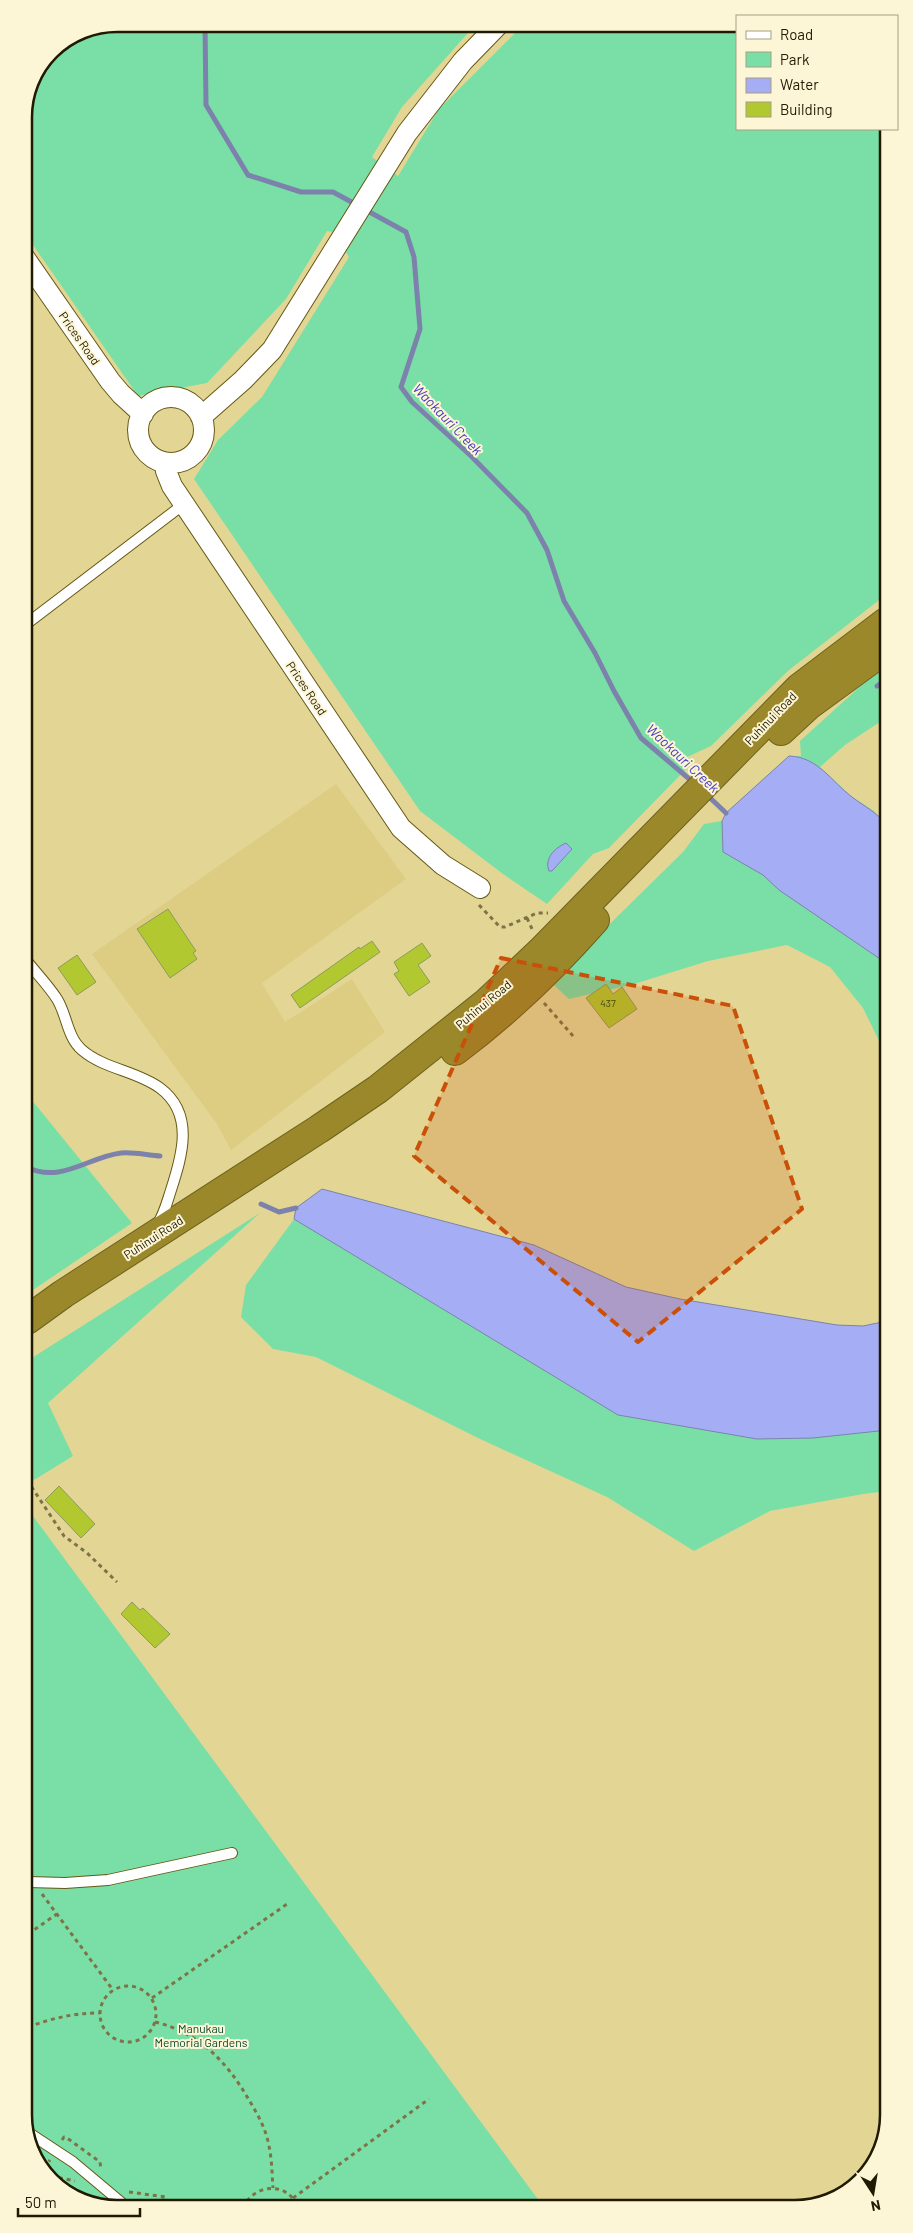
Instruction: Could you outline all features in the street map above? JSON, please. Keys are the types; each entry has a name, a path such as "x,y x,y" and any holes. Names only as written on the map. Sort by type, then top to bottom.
{"highway":[{"name":"Puhinui Road","path":"32,1336 276,1178 496,1020 556,964 799,688 880,627"},
{"name":"Puhinui Road","path":"716,783 808,706 880,654"},
{"name":"Puhinui Road","path":"32,1316 63,1294 148,1241 378,1089 517,975 695,805"}],"street":[{"path":"201,417 243,380 272,350 408,133 458,68 491,33"},
{"name":"Prices Road","path":"33,270 110,381 143,414"},
{"path":"174,398 190,404 201,417 204,436 197,451 185,460 165,462 151,456 142,444 139,428 143,414 156,402 174,398"},
{"name":"Prices Road","path":"165,462 168,478 184,504 401,828 479,896"}],"lane":[{"path":"33,620 184,504"},
{"path":"33,967 43,978 58,1000 74,1042 81,1049 118,1070 159,1088 170,1097 179,1113 183,1126 184,1142 180,1162 161,1219 148,1241"},
{"path":"32,1882 65,1883 108,1880 232,1853"},
{"path":"36,2138 73,2162 118,2200"}],"path":[{"path":"479,896 500,927 514,925 537,913 551,914"},
{"path":"527,918 534,932"},
{"path":"531,988 573,1036"},
{"path":"32,1488 64,1536 87,1553 117,1582"},
{"path":"32,1885 57,1914 113,1990"},
{"path":"152,1998 290,1902"},
{"path":"32,1931 57,1914"},
{"path":"130,1986 138,1987 152,1998 156,2014 155,2022 145,2036 128,2042 119,2040 105,2030 100,2013 101,2004 113,1990 130,1986"},
{"path":"32,2026 54,2018 78,2013 100,2013"},
{"path":"155,2022 184,2032 205,2046 229,2068 260,2119 269,2144 273,2188"},
{"path":"247,2200 255,2192 263,2188 280,2189 293,2198 429,2099"},
{"path":"124,2191 166,2197 163,2200"}],"highlighted area":[{"path":"501,958 733,1006 802,1209 638,1342 414,1156"}],"shaded area":[{"path":"336,784 406,879 262,983 285,1022 352,979 385,1032 231,1150 217,1124 92,954"}],"green space":[{"path":"117,32 468,33 402,107 372,157 398,176 439,109 515,33 736,33 736,130 880,130 880,596 878,601 789,670 711,746 687,757 694,761 609,848 593,854 547,904 503,874 420,811 194,479 218,440 262,397 349,257 333,232 327,231 286,299 207,383 138,396 33,245 34,101 39,85 57,57 85,39"},
{"path":"880,668 880,722 845,745 820,767 852,797 874,811 880,818 880,1043 863,1008 830,967 787,945 708,961 634,984 569,999 554,985 566,967 683,852 704,824 722,821 731,808 789,756 801,756 800,741"},
{"path":"33,1101 132,1223 32,1290"},
{"path":"322,1189 534,1245 626,1287 680,1299 837,1325 863,1326 880,1322 880,1492 770,1511 694,1551 607,1497 478,1438 316,1357 273,1349 241,1317 246,1285 294,1219 296,1208"},
{"path":"260,1213 48,1403 73,1456 34,1480 32,1478 32,1358"},
{"name":"Manukau Memorial Gardens","path":"32,1515 539,2200 112,2200 90,2196 75,2189 57,2176 50,2167 37,2143 32,2116"}],"water":[{"path":"789,756 799,757 816,765 844,791 880,818 880,959 779,890 763,875 723,852 722,821 726,813"},
{"path":"566,843 572,849 552,871 549,871 549,858 558,848"},
{"path":"322,1189 534,1245 626,1287 680,1299 837,1325 863,1326 880,1322 880,1431 813,1438 757,1439 618,1415 294,1219 296,1208"}],"building":[{"path":"168,909 196,951 193,953 197,959 170,978 137,929"},
{"path":"372,941 380,952 300,1008 291,995 359,947 360,949"},
{"path":"422,943 431,956 418,965 430,982 409,996 394,974 399,971 394,962"},
{"path":"77,955 96,982 77,995 58,968"},
{"path":"606,984 613,994 622,987 637,1009 609,1028 586,998"},
{"path":"59,1486 95,1524 81,1538 45,1500"},
{"path":"132,1602 140,1610 143,1608 170,1634 155,1648 121,1614"}],"waterway":[{"name":"Waokauri Creek","path":"205,32 206,105 248,175 301,192 333,192 357,205"},
{"name":"Waokauri Creek","path":"364,209 406,232 414,257 420,329 401,387 412,402 471,456 527,513 547,550 564,601 595,653 641,738 694,783"},
{"name":"Waokauri Creek","path":"706,794 726,813"},
{"path":"32,1169 51,1173 63,1171 109,1155 121,1153 160,1156"},
{"path":"261,1204 279,1212 296,1208"}]}
